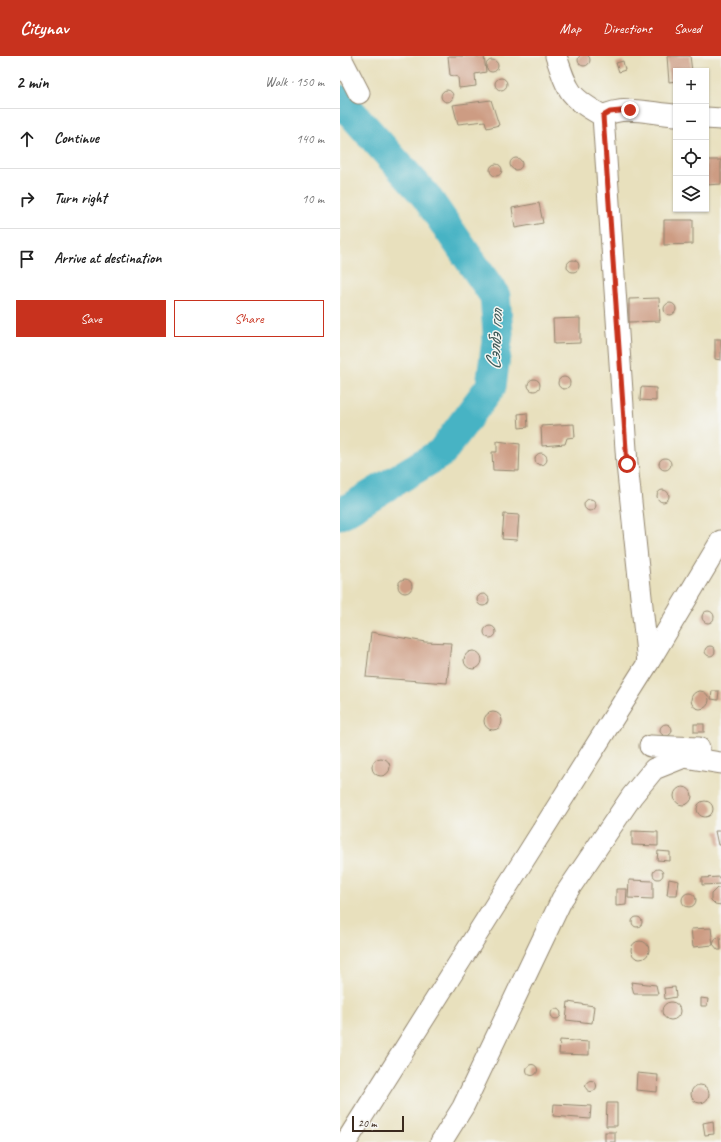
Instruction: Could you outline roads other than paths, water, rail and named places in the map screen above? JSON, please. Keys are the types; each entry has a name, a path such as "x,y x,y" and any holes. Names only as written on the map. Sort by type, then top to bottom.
{"street":[{"path":"340,56 359,93"},
{"path":"556,56 564,82 571,95 583,105 603,116"},
{"path":"603,116 610,112 630,110 673,115"},
{"path":"603,116 627,464 648,663"},
{"path":"709,118 721,119"},
{"path":"346,1142 648,663 721,541"},
{"path":"650,746 721,748"},
{"path":"441,1142 463,1107 562,899 632,796 654,768 684,757 721,763"}],"waterway":[{"name":"Сэлбэ гол","path":"340,100 425,195 495,296 498,333 491,386 441,453 340,514"}]}
